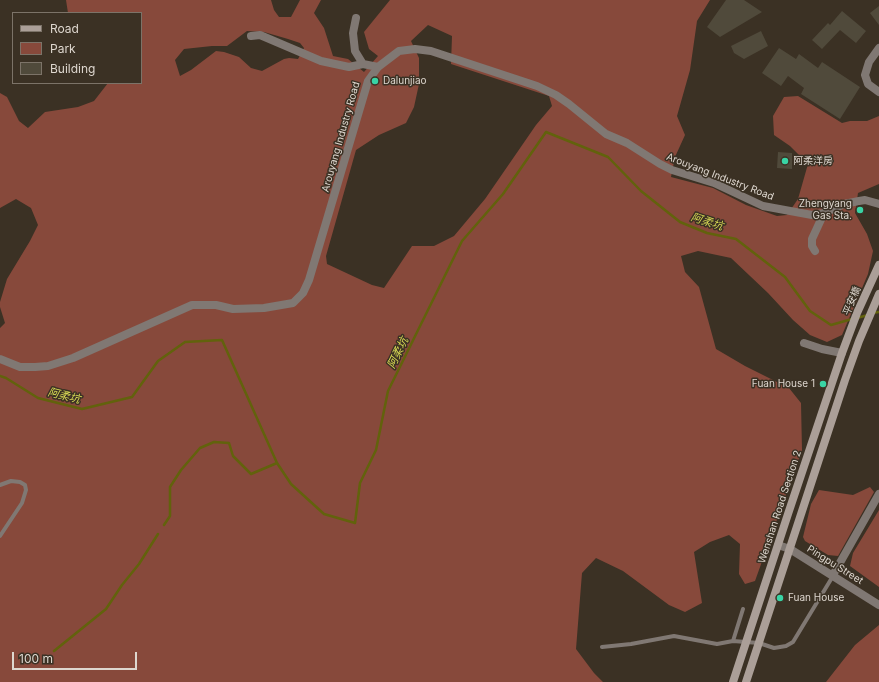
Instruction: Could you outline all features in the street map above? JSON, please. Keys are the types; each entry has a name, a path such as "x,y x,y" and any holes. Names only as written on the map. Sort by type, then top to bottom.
{"main road":[{"name":"平安橋","path":"848,338 857,313 877,268"},
{"path":"746,682 859,341 879,294"},
{"name":"Wenshan Road Section 2","path":"733,682 848,338"}],"street":[{"path":"356,18 353,42 355,51 363,64"},
{"path":"251,36 260,35 321,60 335,64 349,67 363,64 378,67"},
{"path":"879,48 869,62 865,75 868,84 879,92"},
{"name":"Arouyang Industry Road","path":"0,359 20,366 48,366 73,358 192,304 216,305 234,308 264,308 293,303 303,293 309,280 368,81 378,67 399,51 415,49 431,51 537,86 556,95 606,134 626,143 660,164 672,170 714,183 763,206 812,215 824,213 844,204 865,200 879,204"},
{"path":"815,250 812,246 812,239 824,213"},
{"path":"804,342 822,349 842,353"},
{"path":"833,575 879,494"},
{"name":"Pingpu Street","path":"778,545 790,549 879,605"}],"lane":[{"path":"0,485 11,481 20,482 25,485 26,490 22,503 0,536"},
{"path":"602,647 631,644 674,636 717,644 733,641 758,644 774,648 786,646 793,642 833,575"},
{"path":"733,641 743,609"}],"green space":[{"path":"66,0 271,0 274,10 279,17 291,17 300,0 321,0 314,13 324,28 333,56 348,59 364,72 378,56 369,49 364,32 390,0 710,0 697,21 690,70 677,116 685,135 675,157 671,177 713,188 746,205 777,216 787,215 798,199 808,164 790,146 774,135 773,116 784,97 798,96 842,123 850,121 867,121 879,116 879,184 858,193 855,213 867,234 873,251 868,274 842,335 827,342 810,335 731,258 698,251 681,256 685,272 699,287 716,349 745,366 789,388 801,403 802,450 755,581 745,584 739,574 740,544 729,535 710,542 694,552 702,603 685,612 669,605 623,571 596,558 582,573 576,649 594,673 603,682 0,682 0,328 5,323 0,302 7,279 38,225 31,208 16,199 0,208 0,93 7,97 19,121 28,128 45,112 78,107 94,101 107,84 142,84 142,12 68,12","holes":["428,25 452,36 451,64 549,96 552,106 536,125 485,199 454,236 434,246 412,246 384,288 372,285 327,264 326,256 356,150 379,135 406,123 414,107 419,84 419,58 411,41","247,31 264,32 300,43 304,48 298,59 284,59 262,71 251,68 239,57 216,51 191,70 180,76 175,60 184,49 227,46"]},
{"path":"870,487 874,492 838,556 828,555 805,541 803,537 811,504 819,490 853,495"},
{"path":"879,510 879,587 850,566 853,553"},
{"path":"879,625 879,682 826,682 855,645"}],"building":[{"path":"726,0 744,0 762,12 720,37 707,27"},
{"path":"879,6 879,25 870,13"},
{"path":"842,11 866,31 856,43 840,30 822,49 812,40 828,23 830,25"},
{"path":"761,31 768,46 744,59 734,53 731,46"},
{"path":"779,48 796,59 799,54 818,68 822,62 860,87 840,119 801,94 804,88 788,76 781,86 762,73"},
{"name":"阿柔洋房","path":"778,152 792,153 792,169 777,168"}],"waterway":[{"name":"阿柔坑","path":"0,376 6,378 38,398 82,409 132,397 158,361 185,342 222,340 277,463 291,484 324,514 355,523 360,483 376,450 388,391 462,241 503,194 546,132 608,157 641,191 680,222 707,233 736,239 785,277 810,311 831,325 852,319"},
{"name":"阿柔坑","path":"872,313 879,312"},
{"name":"阿柔坑","path":"857,318 868,315"},
{"path":"164,525 170,516 170,487 181,470 200,448 214,442 229,443 233,456 251,474 277,463"},
{"path":"54,651 106,609 122,585 139,564 158,534"}],"place":[{"name":"Dalunjiao","path":"375,81"},
{"name":"阿柔洋房","path":"785,161"},
{"name":"Zhengyang Gas Sta.","path":"860,210"},
{"name":"Fuan House 1","path":"823,384"},
{"name":"Fuan House","path":"780,598"}]}
